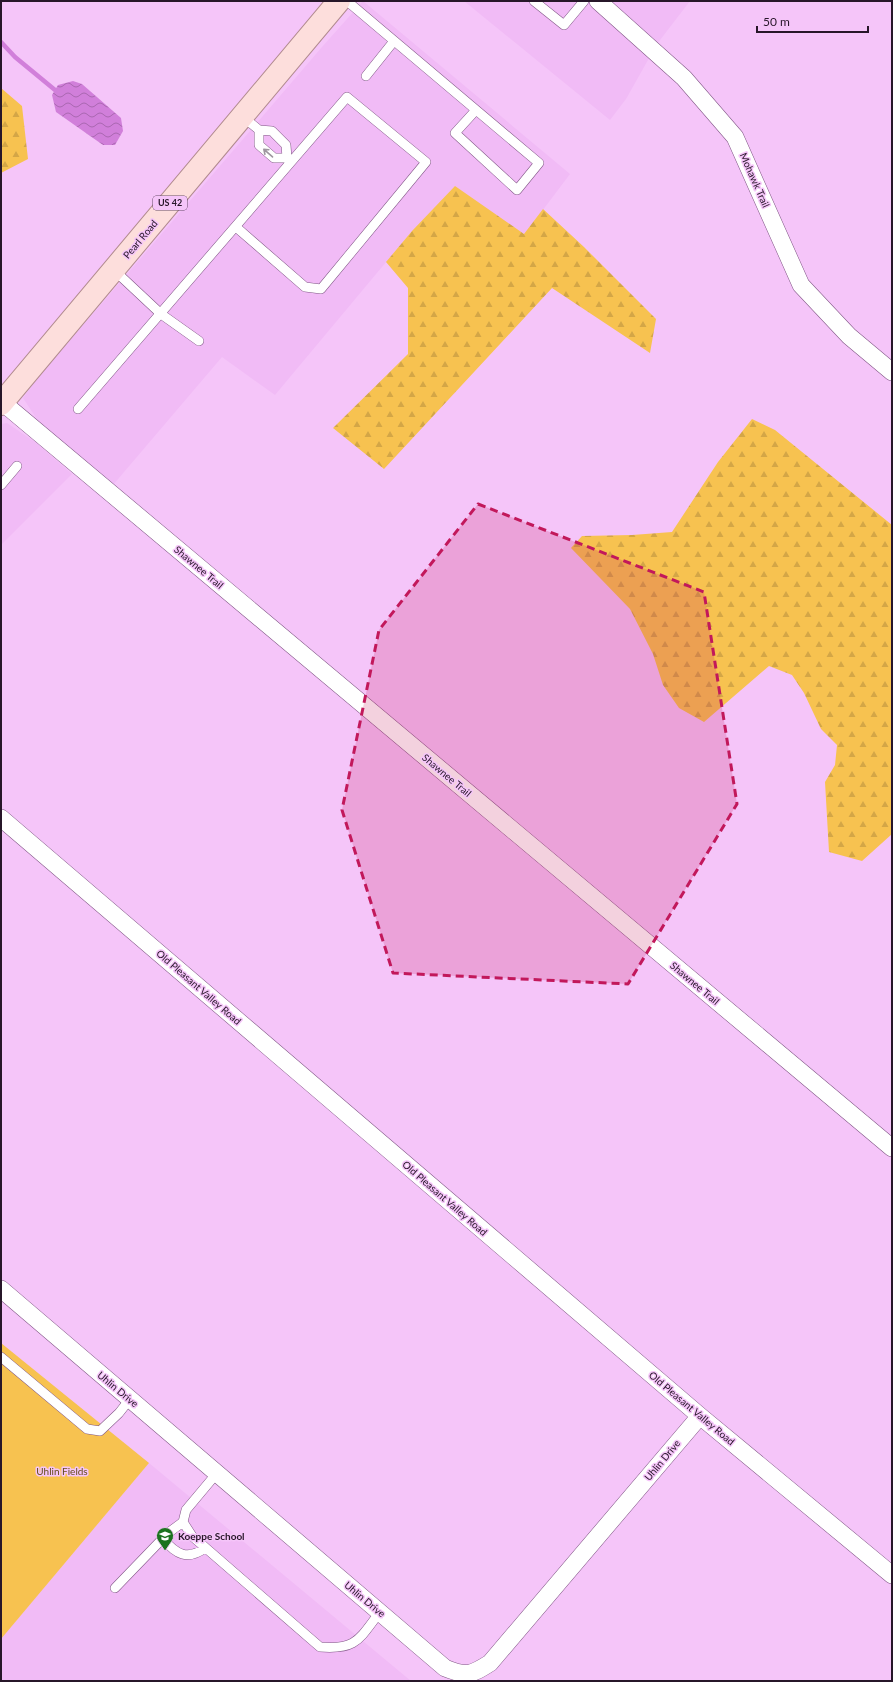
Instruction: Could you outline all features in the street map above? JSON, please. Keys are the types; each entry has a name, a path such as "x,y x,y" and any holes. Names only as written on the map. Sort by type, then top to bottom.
{"main road":[{"name":"Pearl Road","path":"2,403 339,1"}],"street":[{"name":"Mohawk Trail","path":"598,1 684,78 735,137 802,285 849,336 892,372"},
{"name":"Shawnee Trail","path":"2,403 892,1148"},
{"name":"Old Pleasant Valley Road","path":"1,818 700,1416 892,1575"},
{"name":"Uhlin Drive","path":"1,1289 445,1668 460,1674 475,1672 490,1663 700,1416"}],"lane":[{"path":"347,1 540,163 517,190 455,133 476,110"},
{"path":"534,1 564,25 584,1"},
{"path":"366,76 394,41"},
{"path":"78,409 236,228 289,160 347,98 426,162 321,289 305,286 236,228"},
{"path":"242,116 258,130 272,131 286,145 289,160"},
{"path":"258,130 259,146 274,158 289,160"},
{"path":"114,270 161,314 199,341"},
{"path":"1,485 17,466"},
{"path":"1,1357 87,1429 100,1430 119,1413 130,1399"},
{"path":"115,1588 163,1539 183,1522 186,1510 217,1473"},
{"path":"183,1522 192,1536 205,1548 320,1647 346,1647 359,1640 380,1612"},
{"path":"163,1539 178,1553 189,1555 197,1553 205,1548"}],"highlighted area":[{"path":"478,504 704,592 737,804 628,984 393,973 342,810 379,630"}],"shaded area":[{"path":"363,1 570,174 524,235 412,231 275,395 222,357 113,485 42,427 23,398 37,379"},
{"path":"464,1 690,1 657,44 626,99 610,120"},
{"path":"7,423 35,442 72,474 1,545 1,424"},
{"name":"Koeppe School","path":"149,1463 411,1681 1,1681 1,1639"}],"green space":[{"path":"1,88 22,106 28,159 1,173"},
{"path":"455,186 524,234 543,209 584,247 656,319 650,353 552,288 384,469 333,428 408,354 408,288 386,262 412,231"},
{"path":"752,419 775,430 892,525 892,834 862,861 829,852 825,782 835,765 837,745 821,729 804,693 792,675 769,666 704,722 679,708 663,685 653,654 630,609 571,548 582,536 632,535 672,532 718,462"},
{"name":"Uhlin Fields","path":"1,1343 149,1463 1,1639"}],"water":[{"path":"73,81 82,84 121,118 123,131 115,145 103,145 56,112 52,95 58,85"}],"waterway":[{"path":"1,42 15,57 55,90"}],"place":[{"name":"Koeppe School","path":"165,1551"}]}
